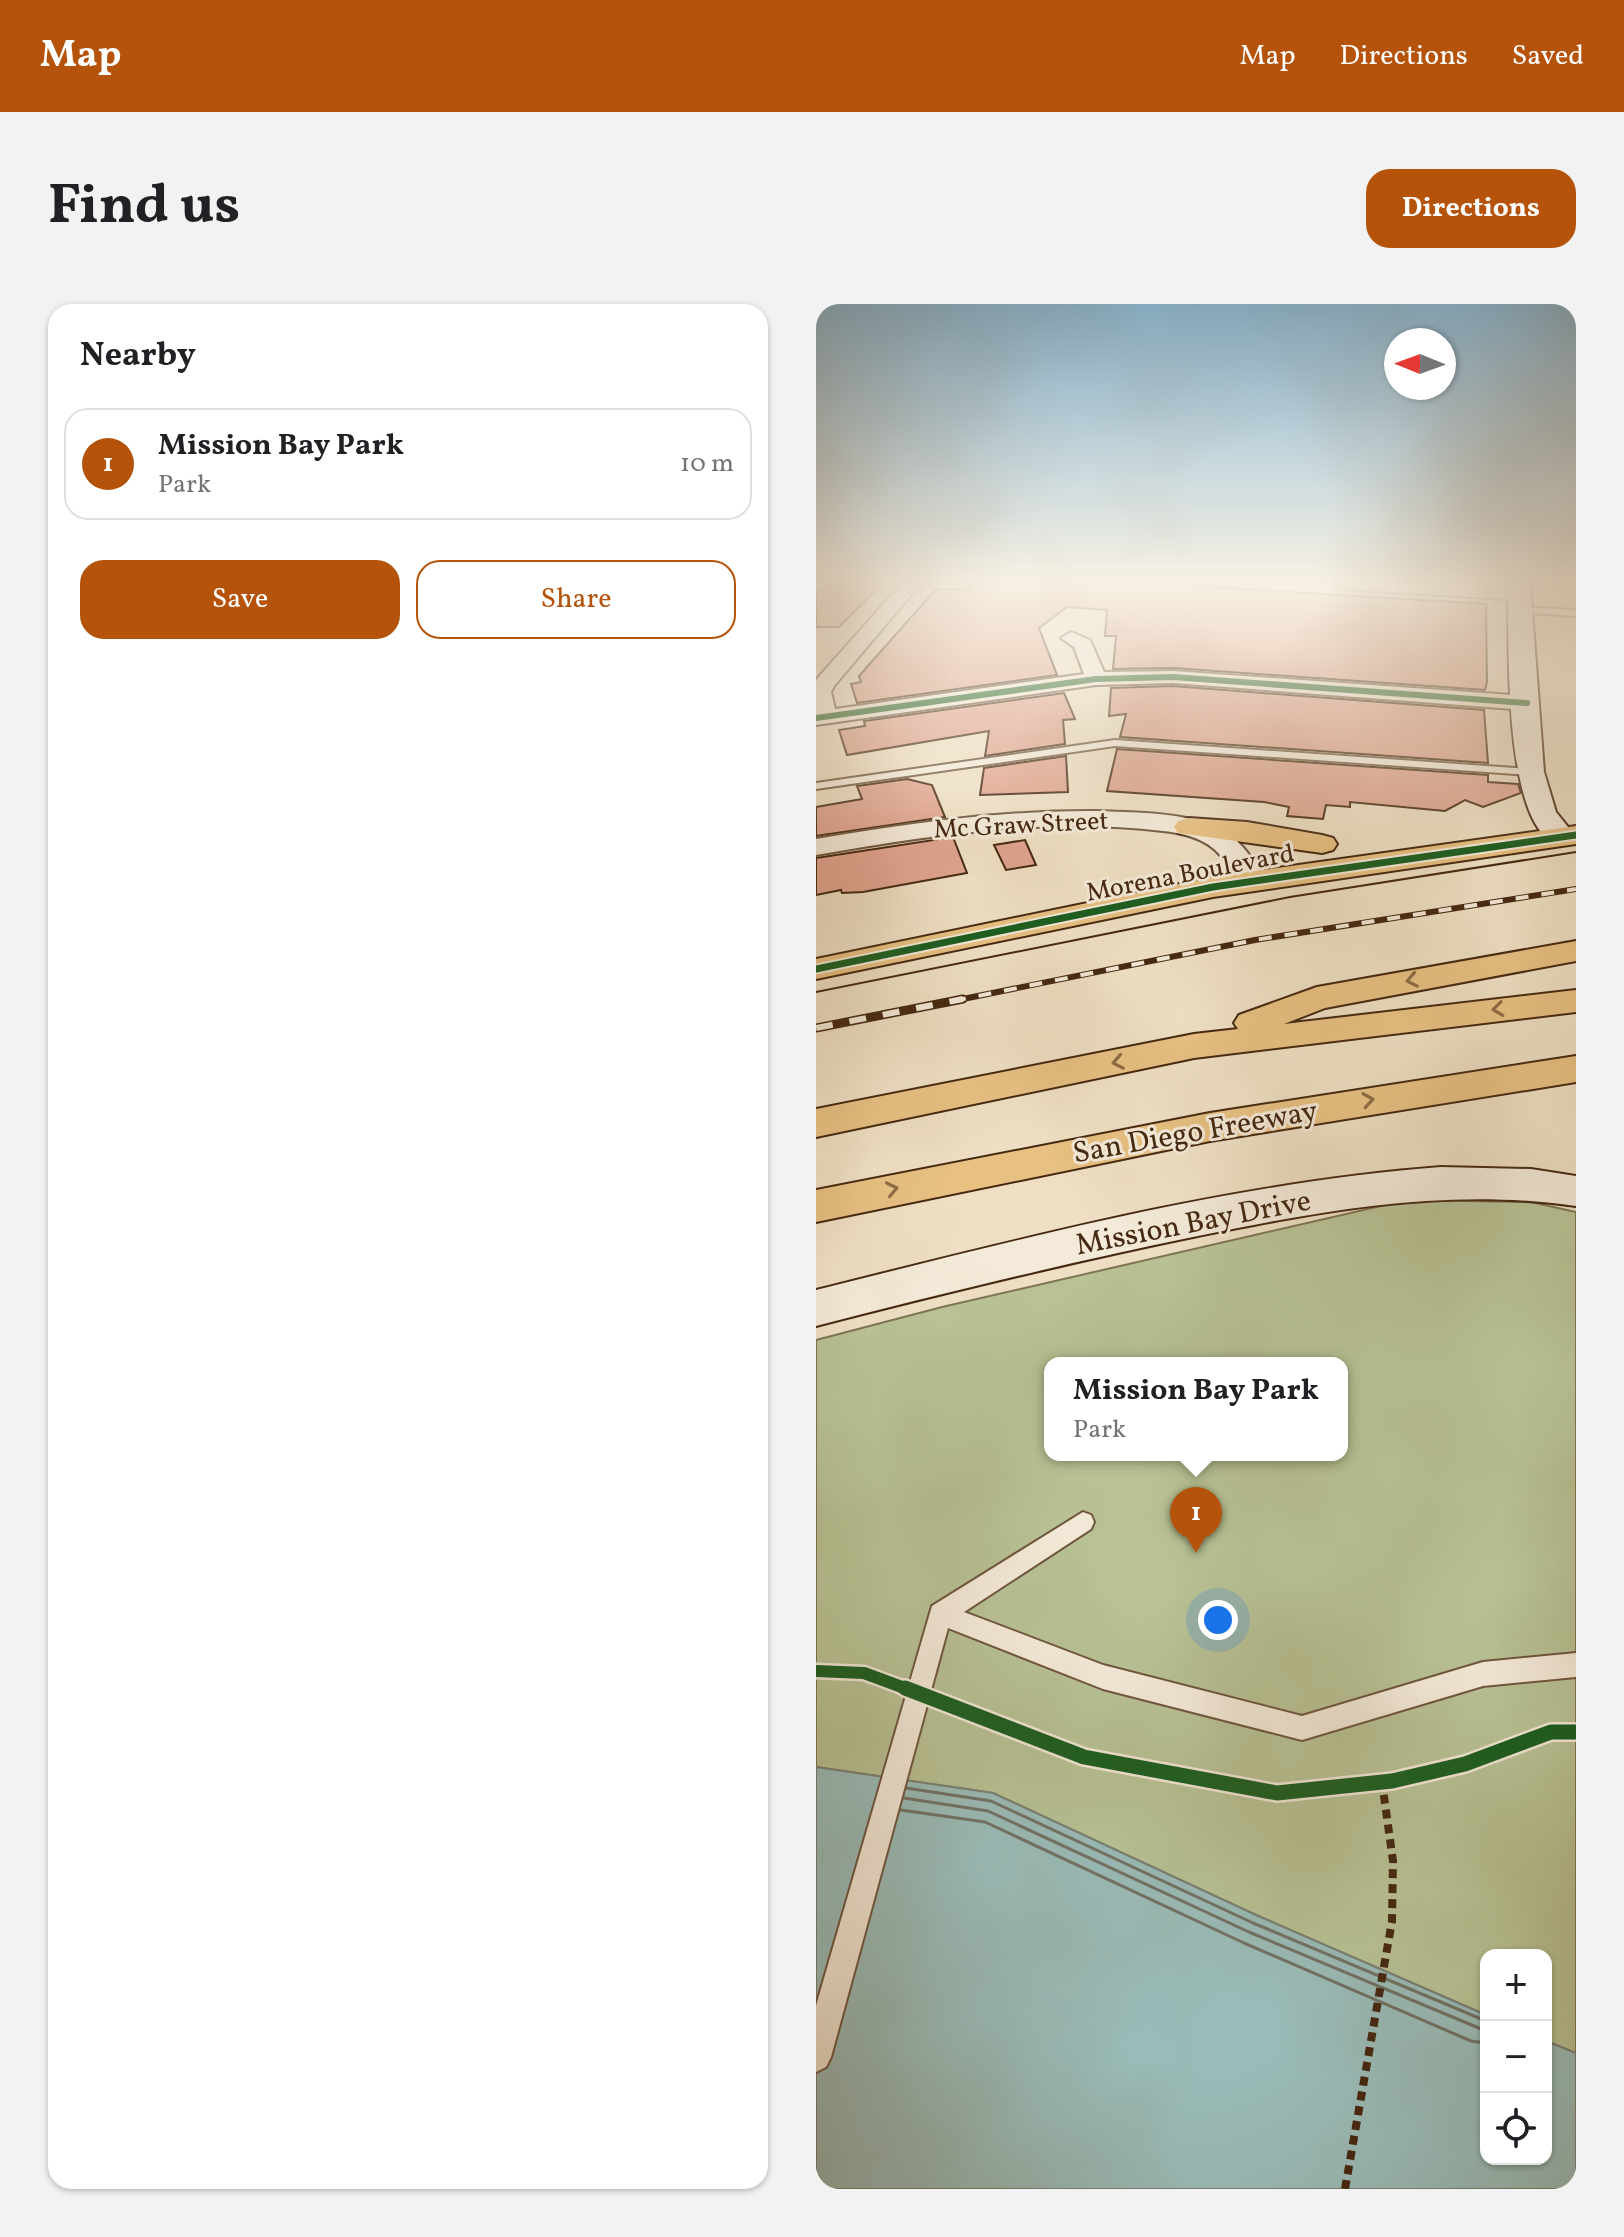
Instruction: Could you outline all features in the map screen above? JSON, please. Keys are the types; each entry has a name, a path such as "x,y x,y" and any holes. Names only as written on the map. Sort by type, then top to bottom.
{"main road":[{"path":"1525,671 1530,772 1564,824"},
{"name":"Morena Boulevard","path":"816,969 1245,869 1322,844 1564,824"},
{"name":"Morena Boulevard","path":"816,943 1172,868 1245,869 1564,824"},
{"path":"1189,827 1247,831 1322,844"},
{"path":"1194,1046 1317,998 1576,951"},
{"path":"816,1123 1194,1046 1576,1001"},
{"name":"San Diego Freeway","path":"816,1206 1195,1130 1576,1069"},
{"path":"1462,1085 1576,1080"},
{"name":"Mission Bay Drive","path":"816,1308 1108,1236 1398,1185 1486,1181 1576,1191"}],"street":[{"path":"835,671 820,692 821,717 1096,679 1173,677 1527,703"},
{"path":"1093,671 1096,679"},
{"name":"Mc Graw Street","path":"816,847 922,828 1009,820 1115,819 1189,827 1220,840 1245,869"}],"lane":[{"path":"816,786 1115,743 1530,772"},
{"path":"816,2057 940,1614 1083,1522"},
{"path":"940,1614 1103,1677 1302,1728 1483,1674 1576,1665"}],"path":[{"path":"1345,2189 1392,1921 1393,1861 1387,1781 1367,1783"}],"green space":[{"path":"1407,1200 1531,1202 1576,1212 1576,2053 1552,2043 1552,1949 1480,1949 1480,2012 1256,1915 993,1793 816,1767 816,1340 942,1307"}],"water":[{"path":"816,1767 993,1793 1256,1915 1480,2012 1480,2165 1552,2165 1552,2043 1576,2053 1576,2189 816,2189"}],"building":[{"path":"863,671 1055,671 1057,675 857,703 851,684 861,682 859,676"},
{"path":"1215,671 1487,671 1485,690"},
{"path":"1173,686 1484,710 1488,763 1120,737 1126,714 1109,716 1111,688"},
{"path":"1064,693 1075,719 1063,720 1065,744 985,756 989,731 847,755 839,730 865,726 864,721"},
{"path":"1117,749 1488,775 1488,782 1518,784 1521,793 1483,807 1465,800 1445,811 1350,802 1350,807 1326,805 1323,819 1287,816 1289,807 1264,802 1107,791"},
{"path":"1066,756 1068,792 980,795 984,768"},
{"path":"907,779 932,785 945,817 816,836 816,807 862,799 857,786"},
{"path":"953,837 967,873 863,892 842,893 841,890 816,895 816,858"},
{"path":"1025,840 1036,865 1006,870 994,845"}],"tram line":[{"path":"816,992 1290,897 1576,852"}],"railway":[{"path":"959,1000 1255,940 1576,889"},
{"path":"959,1000 963,999"},
{"path":"816,1028 959,1000"},
{"path":"953,1001 959,1000"}],"cycle path":[{"path":"816,718 1096,679 1173,677 1527,703"},
{"path":"816,969 1213,887 1576,835"},
{"path":"816,1671 864,1673 1084,1757 1277,1793 1392,1781 1465,1764 1551,1732 1576,1732"}],"place":[{"name":"Mission Bay Park","path":"1196,1553"}]}
